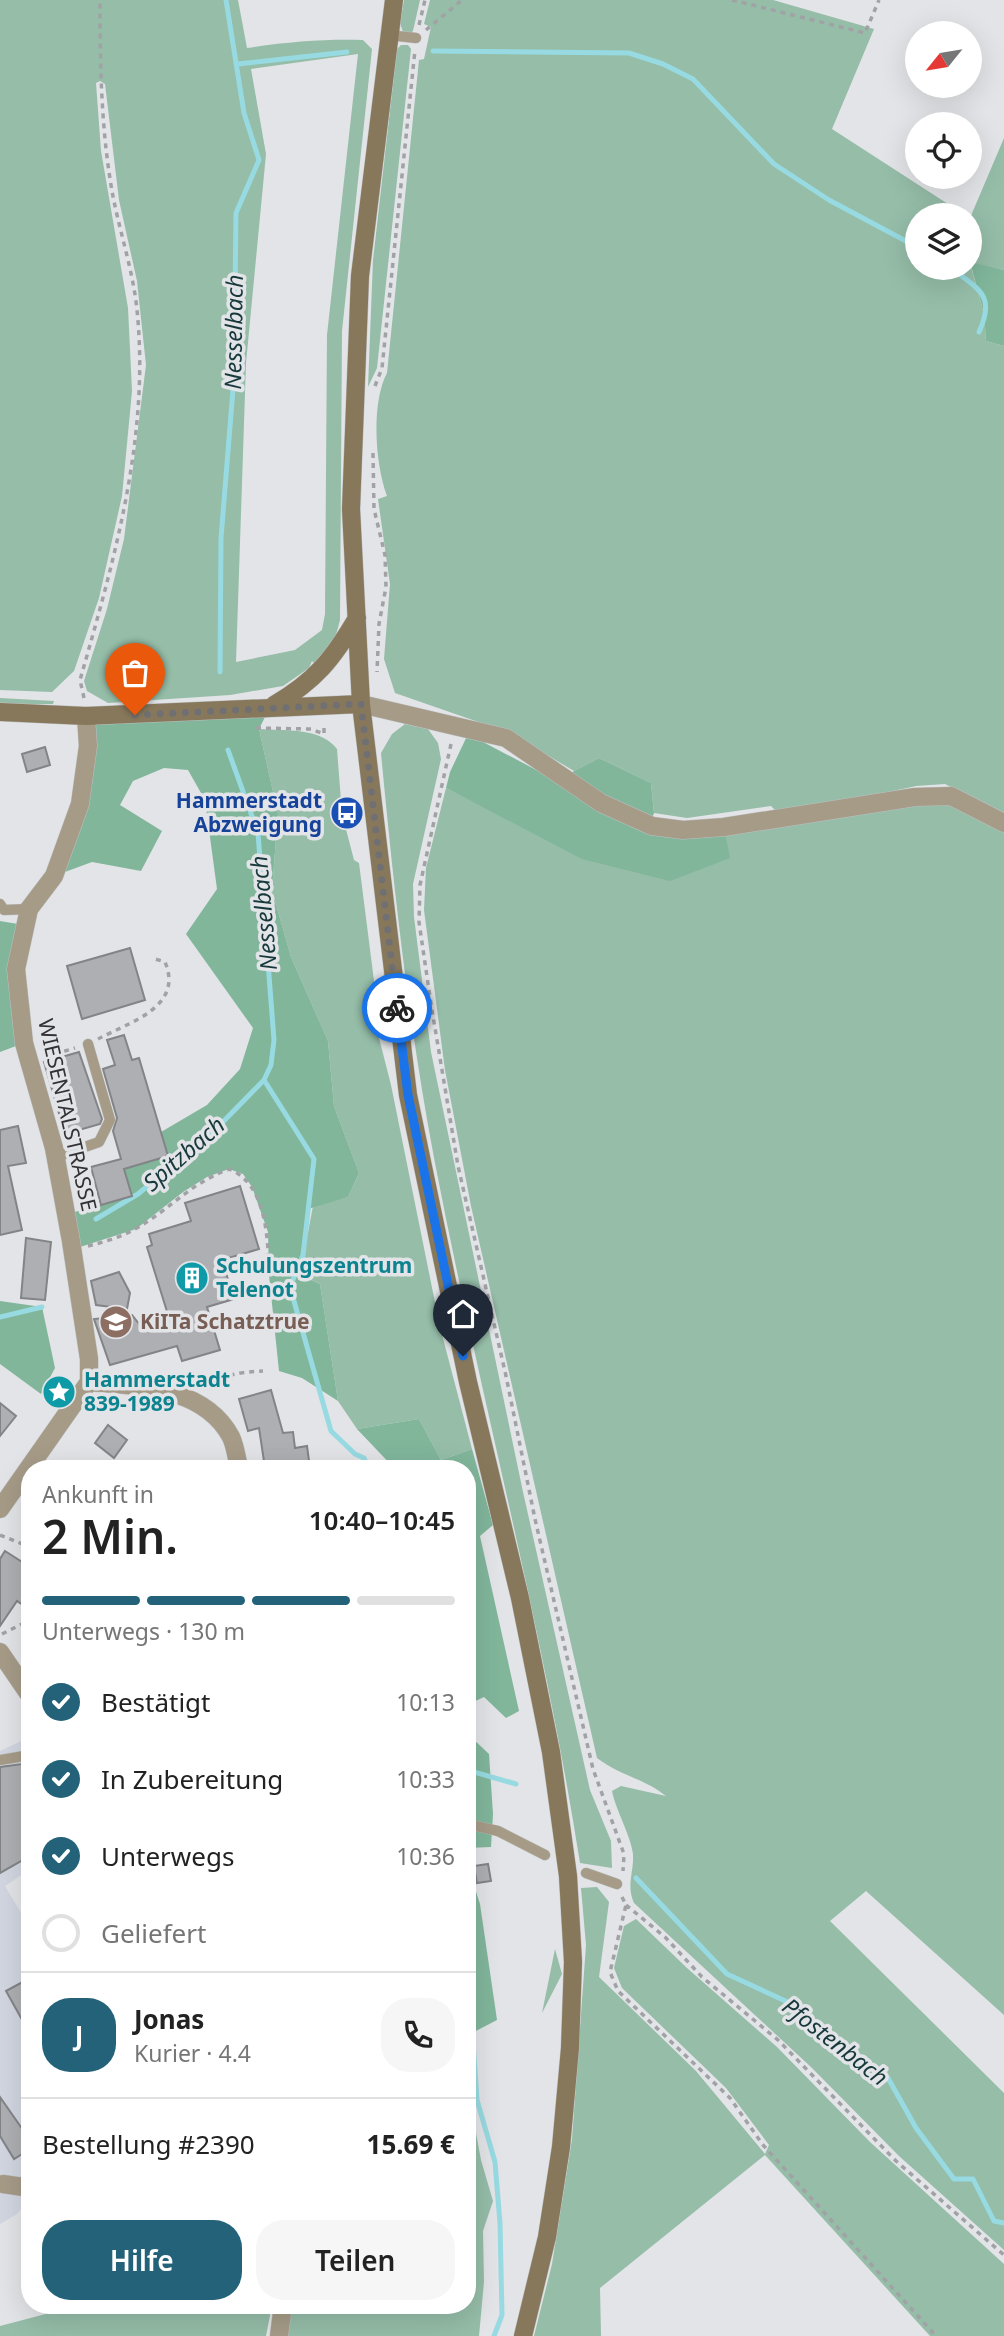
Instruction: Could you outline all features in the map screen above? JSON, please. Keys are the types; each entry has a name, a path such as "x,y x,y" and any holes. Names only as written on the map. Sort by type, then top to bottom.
{"main road":[{"path":"394,0 360,276 351,509 361,704 408,1095 468,1382 520,1598 551,1752 568,1876 573,1962 570,2048 561,2147 547,2237 523,2336"},
{"path":"269,709 315,678 338,649 357,618"},
{"path":"0,712 86,716 361,704"}],"street":[{"path":"361,704 506,738 601,803 652,826 683,830 724,827 915,797 951,796 1004,823"},
{"name":"WIESENTALSTRASSE","path":"86,716 88,746 80,804 54,876 29,909 16,969 24,1043 56,1157 89,1359 89,1382"},
{"path":"34,1460 89,1382 152,1387 189,1400 209,1411 231,1437 237,1460"},
{"path":"0,1509 21,1479"},
{"path":"0,1652 21,1683"},
{"path":"3,2184 21,2187"},
{"path":"279,2336 282,2314"}],"lane":[{"path":"388,35 416,38"},
{"path":"0,904 4,910 29,909"},
{"path":"56,1157 99,1142 110,1120 88,1044"},
{"path":"0,1760 21,1756"},
{"path":"476,1826 498,1831 545,1855"},
{"path":"586,1873 617,1884"}],"path":[{"path":"84,697 80,680 114,556 130,483 139,393 137,310 112,188 101,81 100,0"},
{"path":"373,390 382,368 416,38 425,0"},
{"path":"416,38 462,0"},
{"path":"732,0 865,33 879,0"},
{"path":"360,673 379,672 379,624 386,587 385,555 374,509 373,447"},
{"path":"250,728 311,729 324,734 323,705"},
{"path":"455,724 420,885 419,922 430,1004 458,1166 506,1376 534,1519 593,1769 624,1854 622,1877 617,1884 626,1905 664,1937 702,1977 778,2040 896,2161 1004,2255"},
{"path":"30,1061 88,1044 159,1007 169,992 170,974 165,962 152,958"},
{"path":"72,1249 105,1242 136,1229 183,1192 207,1177 229,1169 243,1174 252,1187 268,1232 269,1275"},
{"path":"189,1400 212,1381 239,1372 263,1371"},
{"path":"0,1535 21,1543"},
{"path":"0,1635 21,1624"},
{"path":"626,1905 610,1972 618,1991 730,2098 763,2146 936,2336"}],"shaded area":[{"path":"21,1741 21,1875 5,1886 21,1913 21,2209 0,2224 0,1751"}],"green space":[{"path":"0,0 238,0 247,48 305,41 363,40 372,49 342,331 340,620 336,635 316,666 312,661 309,668 283,686 230,695 108,703 87,691 84,681 107,609 124,539 146,365 137,281 119,200 105,84 100,81 96,83 101,151 128,308 132,391 122,496 99,598 74,671 52,692 0,690","holes":["358,54 327,335 325,614 322,630 295,650 236,662 246,363 266,154 251,69"]},
{"path":"404,0 420,0 413,31 409,34 403,32 400,23"},
{"path":"430,0 773,0 874,29 832,129 905,176 905,189 925,189 946,203 905,203 905,280 975,280 984,314 986,341 1004,346 1004,815 945,784 916,786 826,806 777,812 771,806 687,818 654,813 651,783 599,758 574,771 510,733 395,693 384,659 390,584 378,499 387,496 376,434 379,400 387,373 419,60 424,59 431,27 424,24"},
{"path":"401,45 408,45 411,49 377,368 368,387 373,260 397,49"},
{"path":"1004,138 1004,270 982,265 982,203 976,203"},
{"path":"982,265 1004,270 1004,346 986,341 984,314 975,280 982,280"},
{"path":"0,698 54,701 53,704 0,704"},
{"path":"269,709 259,729 278,814 272,890 291,957 328,1041 334,1106 359,1173 348,1197 308,1209 303,1255 295,1273 320,1284 338,1401 302,1378 279,1371 269,1275 268,1232 252,1187 243,1174 229,1169 207,1177 136,1229 80,1247 71,1213 131,1196 124,1169 161,1132 207,1105 240,1069 253,1028 186,934 217,889 205,800 188,770 164,768 133,781 120,805 162,831 141,871 92,862 54,876 80,804 86,716"},
{"path":"405,724 428,729 438,743 441,759 413,884 414,917 431,1052 523,1492 590,1790 611,1841 612,1868 580,1863 530,1600 435,1163 403,959 381,753 392,734"},
{"path":"259,729 312,734 322,737 337,749 342,814 354,860 359,863 380,1028 377,1030 391,1085 440,1327 472,1449 441,1460 419,1419 357,1429 338,1401 320,1284 300,1275 313,1206 348,1197 359,1173 334,1106 328,1041 291,957 272,890 278,814"},
{"path":"468,734 561,783 574,771 599,758 651,783 654,813 648,830 725,833 730,858 670,881 582,859 446,788 450,772"},
{"path":"446,788 527,829 725,833 920,802 950,803 1004,822 1004,2015 866,1891 830,1921 1004,2093 1004,2250 899,2156 811,2067 634,1903 631,1890 632,1847 612,1791 621,1786 666,1796 597,1758 471,1206 445,1070 424,910 426,868"},
{"path":"0,921 24,925 24,1043 0,1052"},
{"path":"0,1301 42,1307 55,1368 41,1394 0,1364"},
{"path":"419,1419 441,1460 386,1460 357,1429"},
{"path":"472,1449 475,1460 441,1460"},
{"path":"476,1463 493,1525 480,1536 519,1711 506,1718 484,1697 476,1701"},
{"path":"476,1742 489,1754 493,1814 491,1847 476,1848"},
{"path":"597,1887 609,1902 599,1977 696,2071 765,2154 769,2145 726,2088 622,1988 614,1968 624,1926 636,1919 777,2047 870,2142 1004,2264 1004,2336 930,2336 765,2155 600,2288 601,2336 534,2336 552,2264 572,2139 586,1945 581,1888"},
{"path":"476,1892 480,1904 497,2020 476,2031"},
{"path":"555,1949 562,1974 542,2013"},
{"path":"476,2133 493,2201 483,2231 484,2282 479,2336 286,2336 290,2314 476,2314"},
{"path":"46,2314 270,2314 266,2336 0,2336 0,2326"}],"building":[{"path":"45,747 50,765 27,772 22,754"},
{"path":"130,948 145,1000 82,1019 67,966"},
{"path":"124,1035 132,1060 139,1058 168,1156 124,1169 132,1196 101,1205 91,1167 121,1159 113,1131 117,1118 103,1069 115,1065 107,1040"},
{"path":"79,1052 102,1119 100,1124 65,1134 44,1062"},
{"path":"18,1126 26,1163 8,1166 22,1230 0,1235 0,1130"},
{"name":"Schulungszentrum Telenot","path":"240,1186 259,1249 222,1260 234,1299 207,1307 220,1350 182,1361 177,1346 110,1365 94,1319 132,1315 140,1325 169,1318 147,1247 152,1245 149,1234 191,1221 185,1203"},
{"path":"26,1238 51,1242 45,1300 21,1298"},
{"path":"119,1272 130,1293 127,1309 96,1305 91,1281"},
{"path":"271,1390 283,1433 293,1432 295,1448 307,1446 309,1460 264,1460 259,1428 248,1431 239,1399"},
{"path":"0,1403 16,1416 0,1436"},
{"path":"108,1425 127,1440 114,1458 95,1443"},
{"path":"5,1551 21,1561 21,1604 17,1601 0,1626 0,1559"},
{"path":"21,1764 21,1861 0,1873 0,1767"},
{"path":"488,1864 491,1881 477,1883 476,1866"},
{"path":"21,1983 21,2018 6,1991"},
{"path":"0,2097 21,2127 21,2155 14,2159 0,2136"}],"waterway":[{"name":"Nesselbach","path":"220,672 221,538 234,377 236,213 259,160 244,113 226,0"},
{"path":"433,51 629,53 663,64 693,79 774,164 829,200 905,241"},
{"path":"238,64 347,52"},
{"path":"967,280 977,288 985,301 984,320 979,332"},
{"name":"Nesselbach","path":"96,1219 138,1194 215,1130 264,1080 271,1065 274,1040 258,833 228,750"},
{"path":"264,1080 314,1159 303,1255 290,1287 331,1431 365,1460"},
{"name":"Spitzbach","path":"0,1317 42,1307"},
{"name":"Pfostenbach","path":"476,1773 516,1784"},
{"name":"Pfostenbach","path":"636,1878 727,1974 792,2004 888,2078 916,2128 954,2179 973,2179 994,2221 1004,2223"},
{"path":"476,2086 477,2100 495,2162 500,2223 502,2315 494,2336"}],"way so far":[{"path":"135,715 361,704 397,1008"}],"place":[{"name":"Hammerstadt Abzweigung","path":"347,813"},
{"name":"Schulungszentrum Telenot","path":"192,1278"},
{"name":"KiITa Schatztrue","path":"116,1322"},
{"name":"Hammerstadt 839-1989","path":"59,1392"}],"route":[{"path":"397,1008 408,1095 463,1356"}]}
